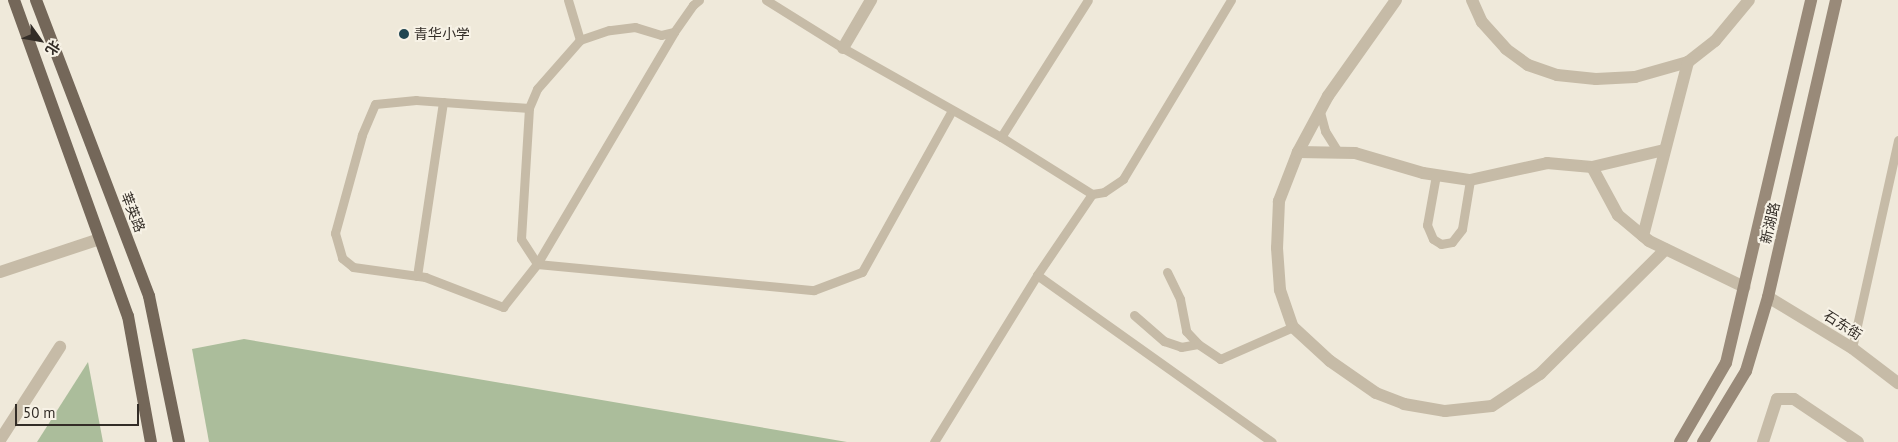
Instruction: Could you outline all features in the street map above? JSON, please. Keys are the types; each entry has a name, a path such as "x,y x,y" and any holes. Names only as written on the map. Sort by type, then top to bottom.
{"main road":[{"path":"14,0 128,316 150,442"},
{"name":"莘英路","path":"36,0 149,296 180,442"},
{"name":"新湖路","path":"1680,442 1726,363 1812,0"},
{"name":"新湖路","path":"1703,442 1746,371 1768,297 1836,0"}],"street":[{"path":"843,48 871,0"},
{"path":"1396,0 1328,96 1298,152 1279,201 1280,290 1293,327 1330,361 1376,393 1404,404 1445,411 1492,406 1540,374 1666,249"},
{"path":"1472,0 1482,22 1506,49 1528,65 1557,75 1596,79 1634,77 1688,62 1715,41 1749,0"},
{"path":"1643,236 1688,62"},
{"path":"1298,152 1355,153 1436,175 1470,180 1547,163 1592,167 1664,150"},
{"path":"1592,167 1618,215 1643,236 1744,287"},
{"path":"0,272 100,239"},
{"name":"石东街","path":"1768,297 1852,348 1898,383"},
{"path":"0,440 60,347"},
{"path":"1762,442 1777,399 1794,399 1858,442"}],"lane":[{"path":"568,0 580,40"},
{"path":"529,108 416,100 375,104 362,135 335,233 342,258 353,267 418,276 502,307 537,264 674,32 693,5 699,0"},
{"path":"766,0 843,48 1001,138 1092,194 1104,192 1123,178 1231,0"},
{"path":"1001,138 1088,0"},
{"path":"537,264 521,239 529,108 537,89 580,40 610,30 635,27 661,35 674,32"},
{"path":"418,276 443,102"},
{"path":"537,264 814,290 862,272 952,110"},
{"path":"1320,112 1326,132 1339,152"},
{"path":"1852,348 1898,140"},
{"path":"1436,175 1427,225 1433,239 1441,244 1452,242 1462,229 1470,180"},
{"path":"934,442 1037,275 1092,194"},
{"path":"1167,272 1180,300 1186,331 1198,344 1220,359 1293,327"},
{"path":"1037,275 1272,442"},
{"path":"1134,315 1164,341 1181,347 1198,344"}],"green space":[{"path":"244,339 847,442 209,442 192,349"},
{"path":"88,362 103,442 37,442"}],"place":[{"name":"青华小学","path":"404,34"}]}
